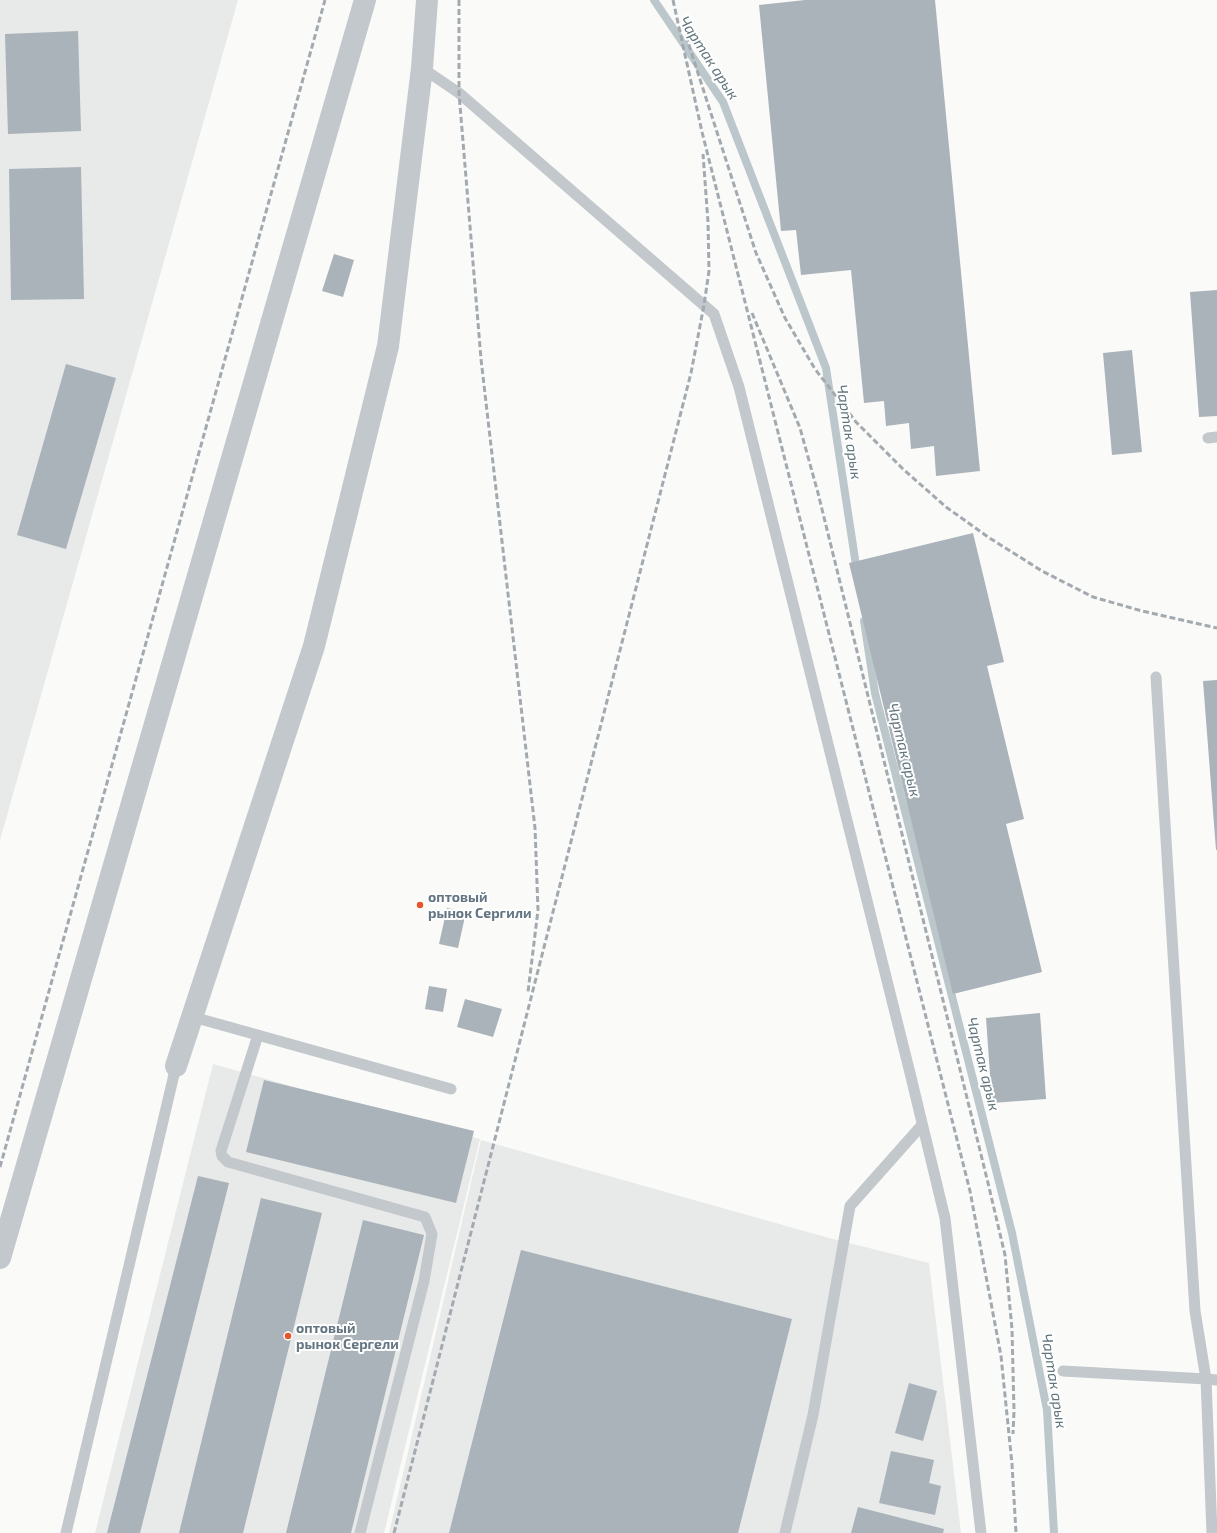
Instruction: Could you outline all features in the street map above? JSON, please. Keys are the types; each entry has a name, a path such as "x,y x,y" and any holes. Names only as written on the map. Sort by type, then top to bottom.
{"street":[{"path":"0,1258 364,0"},
{"path":"176,1066 314,646 388,346 422,68 427,0"}],"lane":[{"path":"422,68 459,93 714,314 739,387 945,1218 981,1533"},
{"path":"1156,677 1195,1311 1212,1379 1212,1533"},
{"path":"193,1016 451,1089"},
{"path":"258,1035 221,1151 222,1156 228,1162 425,1217 432,1234 424,1281 360,1533"},
{"path":"66,1533 176,1066"},
{"path":"785,1533 813,1415 850,1206 922,1125"},
{"path":"1062,1371 1212,1379"}],"shaded area":[{"path":"0,0 238,0 0,840"},
{"name":"оптовый рынок Сергели","path":"213,1064 480,1139 384,1533 95,1533"},
{"path":"481,1140 829,1238 929,1263 961,1533 389,1533"}],"building":[{"path":"805,0 935,0 980,471 936,476 934,446 911,449 909,423 886,426 884,401 864,403 851,270 801,275 796,230 781,231 759,5"},
{"path":"78,31 81,131 8,134 5,34"},
{"path":"81,167 84,299 11,300 9,169"},
{"path":"334,254 354,260 343,297 322,291"},
{"path":"1217,290 1217,416 1199,417 1190,292"},
{"path":"1132,350 1142,452 1112,455 1103,353"},
{"path":"66,364 116,378 66,549 17,535"},
{"path":"973,533 1004,662 987,666 1024,819 1006,824 1042,972 953,994 849,563"},
{"path":"1217,680 1217,850 1216,850 1203,681"},
{"path":"447,908 466,912 458,948 439,944"},
{"path":"429,986 447,989 443,1012 425,1009"},
{"path":"465,999 502,1009 493,1037 457,1027"},
{"path":"1040,1013 1046,1099 992,1103 986,1018"},
{"path":"264,1080 474,1131 456,1203 246,1152"},
{"path":"198,1176 229,1183 140,1533 107,1533"},
{"path":"261,1198 322,1213 243,1533 179,1533"},
{"path":"363,1220 424,1235 351,1533 286,1533"},
{"path":"521,1250 792,1319 738,1533 449,1533"},
{"path":"909,1383 937,1391 923,1441 895,1433"},
{"path":"891,1451 934,1460 929,1483 941,1486 935,1515 879,1503"},
{"path":"858,1507 944,1529 943,1533 851,1533"}],"waterway":[{"name":"Чартак арык","path":"654,0 723,102 826,368 857,572"},
{"name":"Чартак арык","path":"864,621 875,693 1012,1233 1047,1410 1054,1533"}],"railway":[{"path":"0,1167 325,0"},
{"path":"459,0 459,93 481,359 535,828 538,910 528,992"},
{"path":"673,0 702,132 970,1191 1001,1356 1012,1464 1016,1533"},
{"path":"686,36 756,253 785,318 815,369 856,422 903,469 946,507 988,537 1042,571 1093,597 1142,611 1217,628"},
{"path":"394,1533 691,373 709,271 708,222 703,154"},
{"path":"752,313 800,428 818,493 1005,1255 1012,1329 1014,1411 1013,1434"}],"place":[{"name":"оптовый рынок Сергили","path":"420,905"},
{"name":"оптовый рынок Сергели","path":"288,1336"}]}
